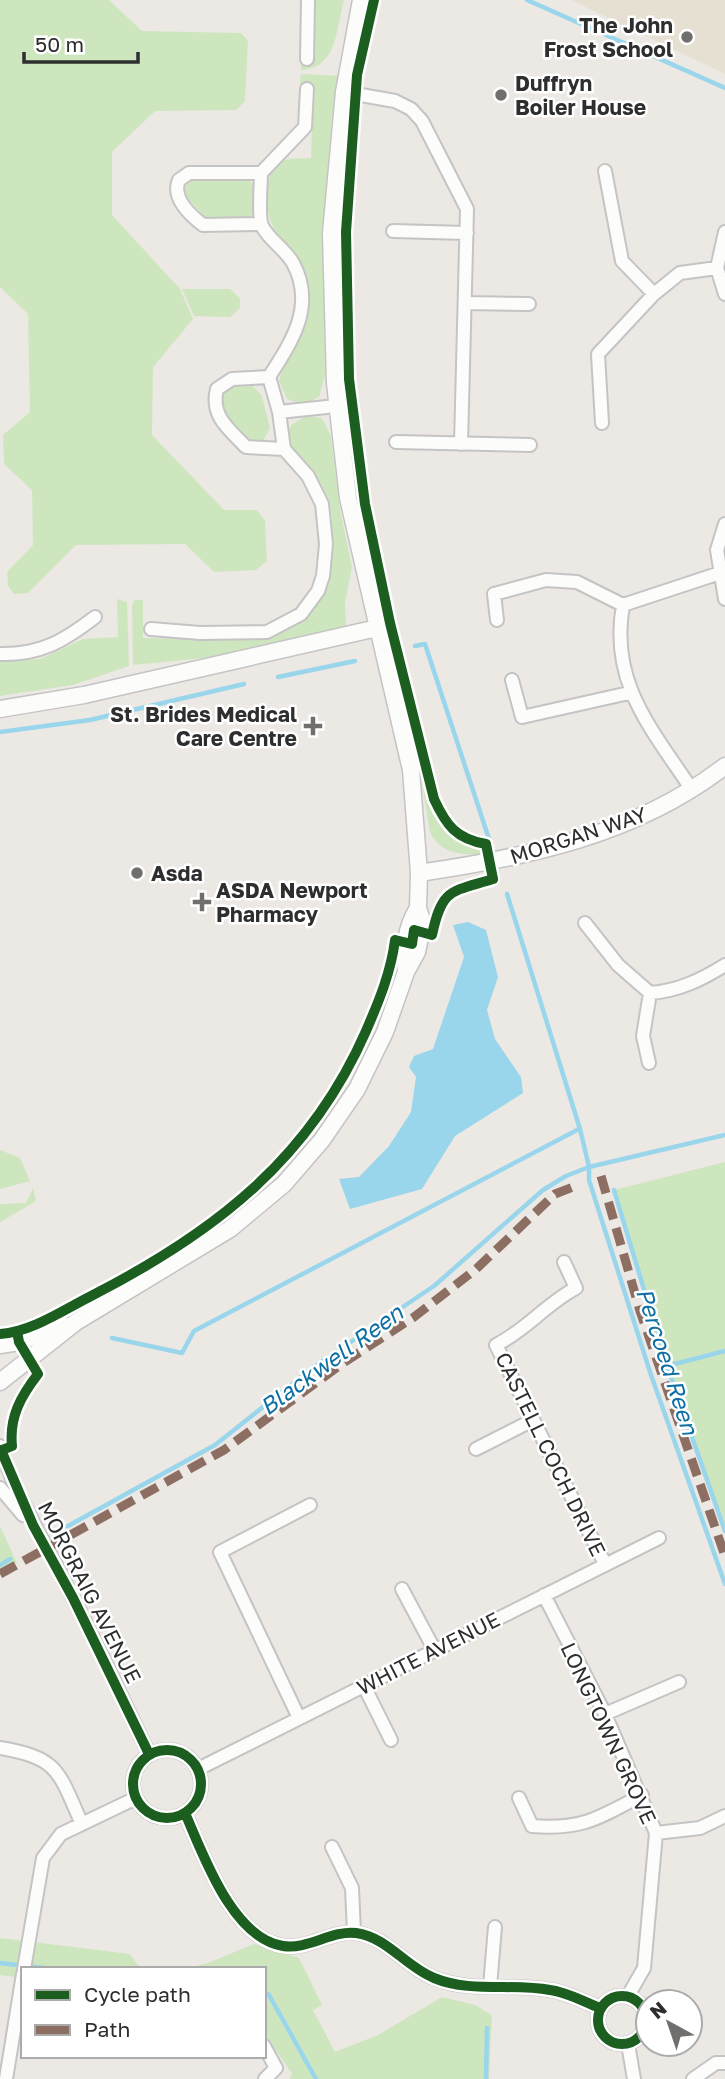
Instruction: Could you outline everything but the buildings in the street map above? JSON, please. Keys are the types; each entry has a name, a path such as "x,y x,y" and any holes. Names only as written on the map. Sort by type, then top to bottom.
{"street":[{"path":"307,59 308,0"},
{"path":"0,1382 76,1322 230,1229 284,1184 322,1140 362,1079 386,1032 406,972 404,951 408,923 418,908 419,873 411,770 348,498 336,405 331,233 344,92 361,0"},
{"path":"152,629 200,633 267,632 290,622 310,604 318,591 325,563 322,504 307,476 284,449 279,412 269,377 297,330 303,298 292,263 261,224 261,173 305,127 307,89"},
{"path":"344,92 395,101 416,115 467,209 461,444"},
{"path":"605,171 622,261 654,295"},
{"path":"261,173 189,173 179,180 176,190 181,202 203,225 261,224"},
{"path":"393,231 467,233"},
{"path":"725,232 717,268 725,294"},
{"path":"602,423 598,354 654,295 680,273 717,268"},
{"path":"465,303 529,304"},
{"path":"269,377 226,382 217,389 216,409 220,421 246,447 284,449"},
{"path":"279,412 336,405"},
{"path":"396,442 530,445"},
{"path":"725,524 717,550 725,599"},
{"path":"497,620 494,594 546,580 578,582 623,605 720,573"},
{"path":"623,605 617,635 629,693 692,790"},
{"path":"0,654 36,653 47,649 95,617"},
{"path":"0,709 84,695 377,628"},
{"path":"512,680 522,717 629,693"},
{"name":"MORGAN WAY","path":"419,873 496,862 563,845 638,818 692,790 725,766"},
{"path":"585,923 618,965 650,993 668,992 698,981 725,965"},
{"path":"649,1063 643,1036 650,993"},
{"name":"CASTELL COCH DRIVE","path":"564,1262 576,1288 555,1299 519,1334 496,1345 605,1564"},
{"path":"0,1345 19,1342 76,1322"},
{"path":"476,1449 533,1420"},
{"name":"MORGRAIG AVENUE","path":"0,1446 33,1525 73,1598 149,1754"},
{"name":"MORGRAIG AVENUE","path":"0,1489 33,1525"},
{"path":"299,1718 220,1552 310,1505"},
{"name":"WHITE AVENUE","path":"198,1769 659,1538"},
{"path":"402,1589 434,1649"},
{"name":"LONGTOWN GROVE","path":"544,1595 605,1714 656,1833 643,1968 628,1996"},
{"path":"605,1714 679,1682"},
{"path":"364,1686 391,1740"},
{"path":"0,1748 34,1754 53,1766 81,1822"},
{"path":"164,1749 184,1753 198,1769 202,1783 199,1798 185,1813 165,1818 154,1816 136,1798 133,1777 137,1765 149,1754 164,1749"},
{"path":"519,1798 532,1826 555,1828 576,1827 642,1796"},
{"path":"24,1967 43,1858 61,1834 81,1822 136,1798"},
{"path":"185,1813 222,1893 248,1927 264,1939 283,1946 304,1945 354,1932 375,1939 433,1978 457,1984 552,1990 600,2008"},
{"path":"656,1833 700,1828 725,1816"},
{"path":"332,1847 352,1888 354,1932"},
{"path":"490,1986 495,1927"},
{"path":"6,2079 21,1985"},
{"path":"628,1996 640,2004 646,2017 640,2036 628,2044 614,2044 602,2035 597,2018 600,2008 610,1998 628,1996"},
{"path":"628,2044 634,2079"},
{"path":"265,2079 276,2068 266,2050"},
{"path":"693,2079 716,2063 725,2063"}],"shaded area":[{"name":"The John Frost School","path":"571,0 725,0 725,74"}],"green space":[{"path":"0,0 109,0 142,31 241,33 248,41 245,101 236,110 155,111 112,152 112,215 180,289 193,319 153,367 152,435 224,510 257,510 265,520 267,561 256,570 214,572 185,544 76,545 28,593 14,594 8,586 7,572 33,545 32,490 4,464 3,435 30,412 28,314 0,287"},
{"path":"314,0 344,0 337,34 329,55 313,68 301,70 301,64 313,62"},
{"path":"301,74 340,76 332,116 323,231 325,375 319,397 304,405 287,399 279,381 307,319 309,286 303,269 272,225 266,196 270,176 280,162 311,158 313,85 300,84"},
{"path":"345,166 342,321 347,414 372,569 352,496 339,373 338,248"},
{"path":"196,178 250,181 256,188 253,215 249,218 206,218 184,195 187,184"},
{"path":"182,289 230,289 240,298 240,308 230,317 194,316"},
{"path":"234,385 252,385 262,396 270,428 262,443 243,436 227,419 222,409 221,400 225,391"},
{"path":"306,416 322,418 331,436 340,510 352,567 345,603 346,626 224,656 133,665 132,605 135,600 143,600 143,638 256,640 289,629 314,609 330,574 332,519 330,502 320,482 289,444 287,434 291,425"},
{"path":"374,576 434,812 454,838 468,846 485,849 485,854 453,852 440,845 430,832 420,771"},
{"path":"117,599 127,602 129,666 73,685 0,696 0,661 40,659 83,639 118,637"},
{"path":"0,1150 20,1158 30,1181 0,1189"},
{"path":"725,1162 725,1531 667,1366 614,1190"},
{"path":"33,1188 36,1201 0,1222 0,1204 26,1203"},
{"path":"0,1526 17,1563 0,1574"},
{"path":"0,1938 130,1954 140,1967 21,1967 21,1978 0,1975"},
{"path":"254,1944 299,1958 322,2005 313,2010 335,2052 378,2035 442,1997 475,2005 492,2015 489,2079 290,2079 292,2074 266,2036 266,1967 192,1967"}],"water":[{"path":"468,922 486,930 498,977 487,1010 495,1039 521,1077 523,1093 455,1136 422,1189 350,1209 339,1179 359,1177 389,1146 411,1112 416,1077 409,1067 414,1056 433,1049 464,957 453,925"}],"waterway":[{"path":"527,0 725,88"},
{"path":"415,646 425,644 489,839"},
{"path":"278,677 355,661"},
{"path":"0,732 90,720 244,684"},
{"path":"507,894 580,1129 589,1167 589,1180 650,1372 725,1584"},
{"path":"112,1338 182,1353 194,1331 579,1129"},
{"name":"Blackwell Reen","path":"57,1532 215,1445 315,1366 434,1286 543,1190 566,1176 589,1167 725,1135"},
{"name":"Percoed Reen","path":"614,1190 667,1366 725,1531"},
{"path":"667,1366 725,1351"},
{"name":"Blackwell Reen","path":"0,1565 10,1559"},
{"path":"0,1963 35,1967"},
{"path":"266,1993 316,2079"},
{"path":"486,2079 487,2028"}],"marked path":[{"path":"601,1176 640,1311 725,1556"},
{"path":"0,1574 224,1450 343,1363 414,1317 475,1270 555,1194 578,1185"}],"cycle path":[{"path":"0,1334 24,1329 60,1313 137,1271 179,1246 254,1188 317,1118 343,1077 380,997 391,964 395,940 412,944 414,930 432,935 440,908 450,894 493,879 486,844 467,839 453,829 434,799 390,623 365,504 349,379 346,232 357,75 374,0"},
{"path":"0,1451 12,1446 14,1416 26,1390 38,1374 19,1342 17,1331"},
{"path":"1,1450 33,1525 73,1598 149,1754"},
{"path":"167,1750 180,1753 191,1760 198,1771 201,1784 198,1797 191,1808 180,1815 167,1818 154,1815 143,1808 136,1797 133,1784 136,1771 143,1760 154,1753 167,1750"},
{"path":"185,1813 222,1892 249,1928 265,1940 292,1946 338,1934 356,1933 377,1940 414,1967 448,1983 550,1990 600,2008"},
{"path":"622,1996 631,1997 639,2003 645,2011 646,2020 645,2029 639,2037 631,2043 622,2044 613,2043 605,2037 599,2029 598,2020 599,2011 605,2003 613,1997 622,1996"}],"place":[{"name":"The John Frost School","path":"687,37"},
{"name":"Duffryn Boiler House","path":"501,95"},
{"name":"St. Brides Medical Care Centre","path":"313,726"},
{"name":"Asda","path":"137,873"},
{"name":"ASDA Newport Pharmacy","path":"202,902"}]}
